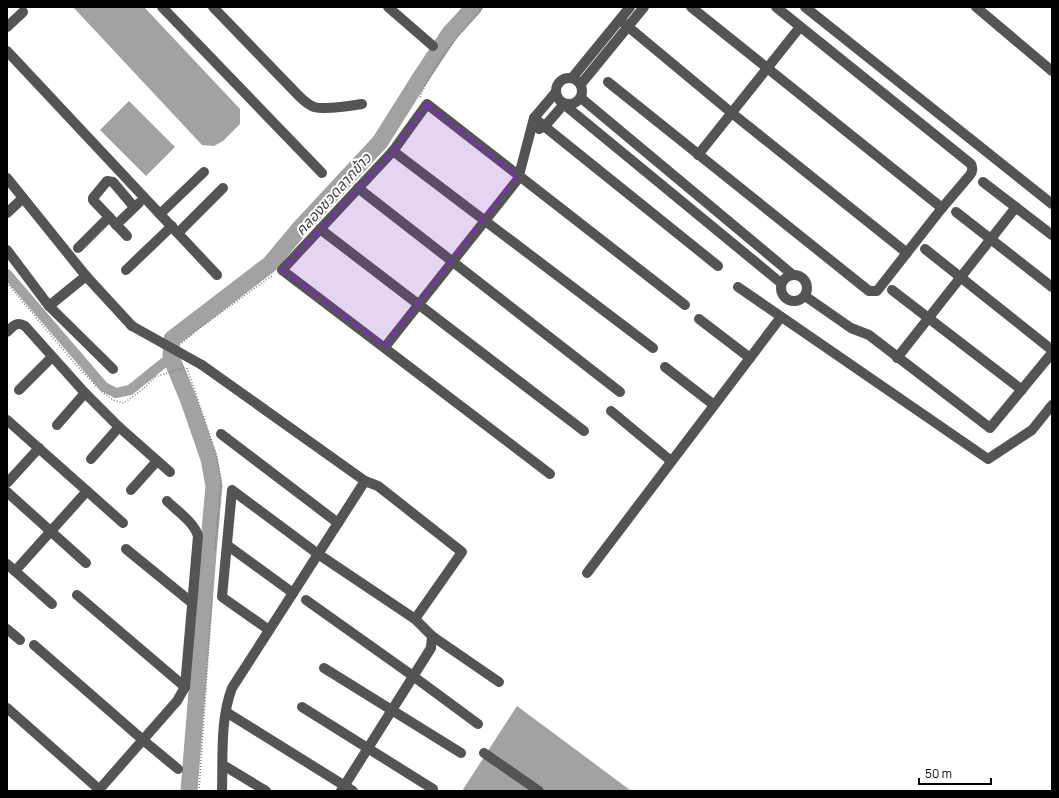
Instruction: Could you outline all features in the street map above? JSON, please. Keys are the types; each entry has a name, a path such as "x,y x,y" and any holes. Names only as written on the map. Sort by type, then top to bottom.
{"street":[{"path":"162,7 322,173"},
{"path":"214,7 299,96 309,104 314,107 321,108 362,104"},
{"path":"388,7 434,46"},
{"path":"581,84 624,24 630,7"},
{"path":"572,78 624,24 644,7"},
{"path":"691,7 942,208"},
{"path":"608,82 869,291 877,291 942,208 970,175 973,169 971,164 776,7"},
{"path":"805,7 1052,204"},
{"path":"976,7 1052,71"},
{"path":"7,27 23,12"},
{"path":"624,24 732,114 907,253"},
{"path":"698,155 800,27"},
{"path":"7,51 217,275"},
{"path":"385,347 518,179 534,118 556,92 559,82 565,78 576,79 581,84 583,91 581,98 572,104 563,103"},
{"path":"556,92 563,103 781,283"},
{"path":"581,98 793,275 800,277 805,282 807,289 805,296 800,301 789,301 781,294 781,283 786,277 793,275"},
{"path":"530,134 545,126 563,103"},
{"path":"550,474 282,270 393,151 427,104 685,305"},
{"path":"534,118 718,266"},
{"path":"393,151 653,348"},
{"path":"160,214 204,172"},
{"path":"7,178 86,276 132,326 202,365 364,481 378,486 462,552 415,619"},
{"path":"668,190 678,179"},
{"path":"126,236 93,200 95,194 107,181 113,182 134,207"},
{"path":"983,182 1052,235"},
{"path":"126,270 223,188"},
{"path":"358,188 620,392"},
{"path":"78,248 134,207 145,197"},
{"path":"7,212 23,198"},
{"path":"897,358 1016,207"},
{"path":"956,212 1052,287"},
{"path":"320,229 584,432"},
{"path":"805,296 851,328 869,335 990,428 1052,352 925,249"},
{"path":"7,250 49,306 113,369"},
{"path":"49,306 86,276"},
{"path":"738,287 988,459 1032,430 1052,405"},
{"path":"892,290 1022,390"},
{"path":"587,572 782,317"},
{"path":"699,319 750,358"},
{"path":"7,332 18,324 25,326 52,357 119,427 170,472"},
{"path":"19,390 52,357"},
{"path":"665,367 714,405"},
{"path":"57,425 86,393"},
{"path":"611,411 672,461"},
{"path":"7,420 123,522"},
{"path":"91,459 119,427"},
{"path":"221,434 338,523"},
{"path":"7,483 38,448"},
{"path":"130,490 157,461"},
{"path":"222,791 226,712 232,688 364,481"},
{"path":"269,630 222,597 232,490 318,554 415,619 432,636 499,682"},
{"path":"15,571 87,491"},
{"path":"7,492 86,563"},
{"path":"7,708 99,790 144,740 176,701 185,687 198,536 193,525 167,501"},
{"path":"227,545 293,593"},
{"path":"126,548 192,602"},
{"path":"7,564 52,604"},
{"path":"77,595 185,687"},
{"path":"306,600 478,724"},
{"path":"7,629 20,640"},
{"path":"226,712 346,789 368,748 431,648 432,636"},
{"path":"34,645 178,769"},
{"path":"324,668 461,753"},
{"path":"302,707 433,789"},
{"path":"484,753 539,791"},
{"path":"223,765 266,791"}],"path":[{"path":"419,100 426,82 436,67 463,30 483,7"},
{"path":"181,346 185,340 197,330 275,273"},
{"path":"7,283 77,366 102,392 113,400 124,403 143,389 155,377 187,367"},
{"path":"185,362 216,453 221,480 215,552"},
{"path":"199,791 212,599"}],"highlighted area":[{"path":"427,104 518,176 385,347 282,270 393,151"}],"shaded area":[{"path":"73,7 144,7 240,109 240,124 223,141 214,146 202,145"},
{"path":"129,101 175,147 146,176 100,130"},
{"path":"517,706 630,790 462,791"}],"waterway":[{"name":"คลองชวดลากข้าว","path":"189,791 214,486 209,459 189,401 171,357 172,339 270,264 301,227 380,142 450,33 474,7"},
{"path":"7,274 104,387 116,393 130,390 171,357"}]}
